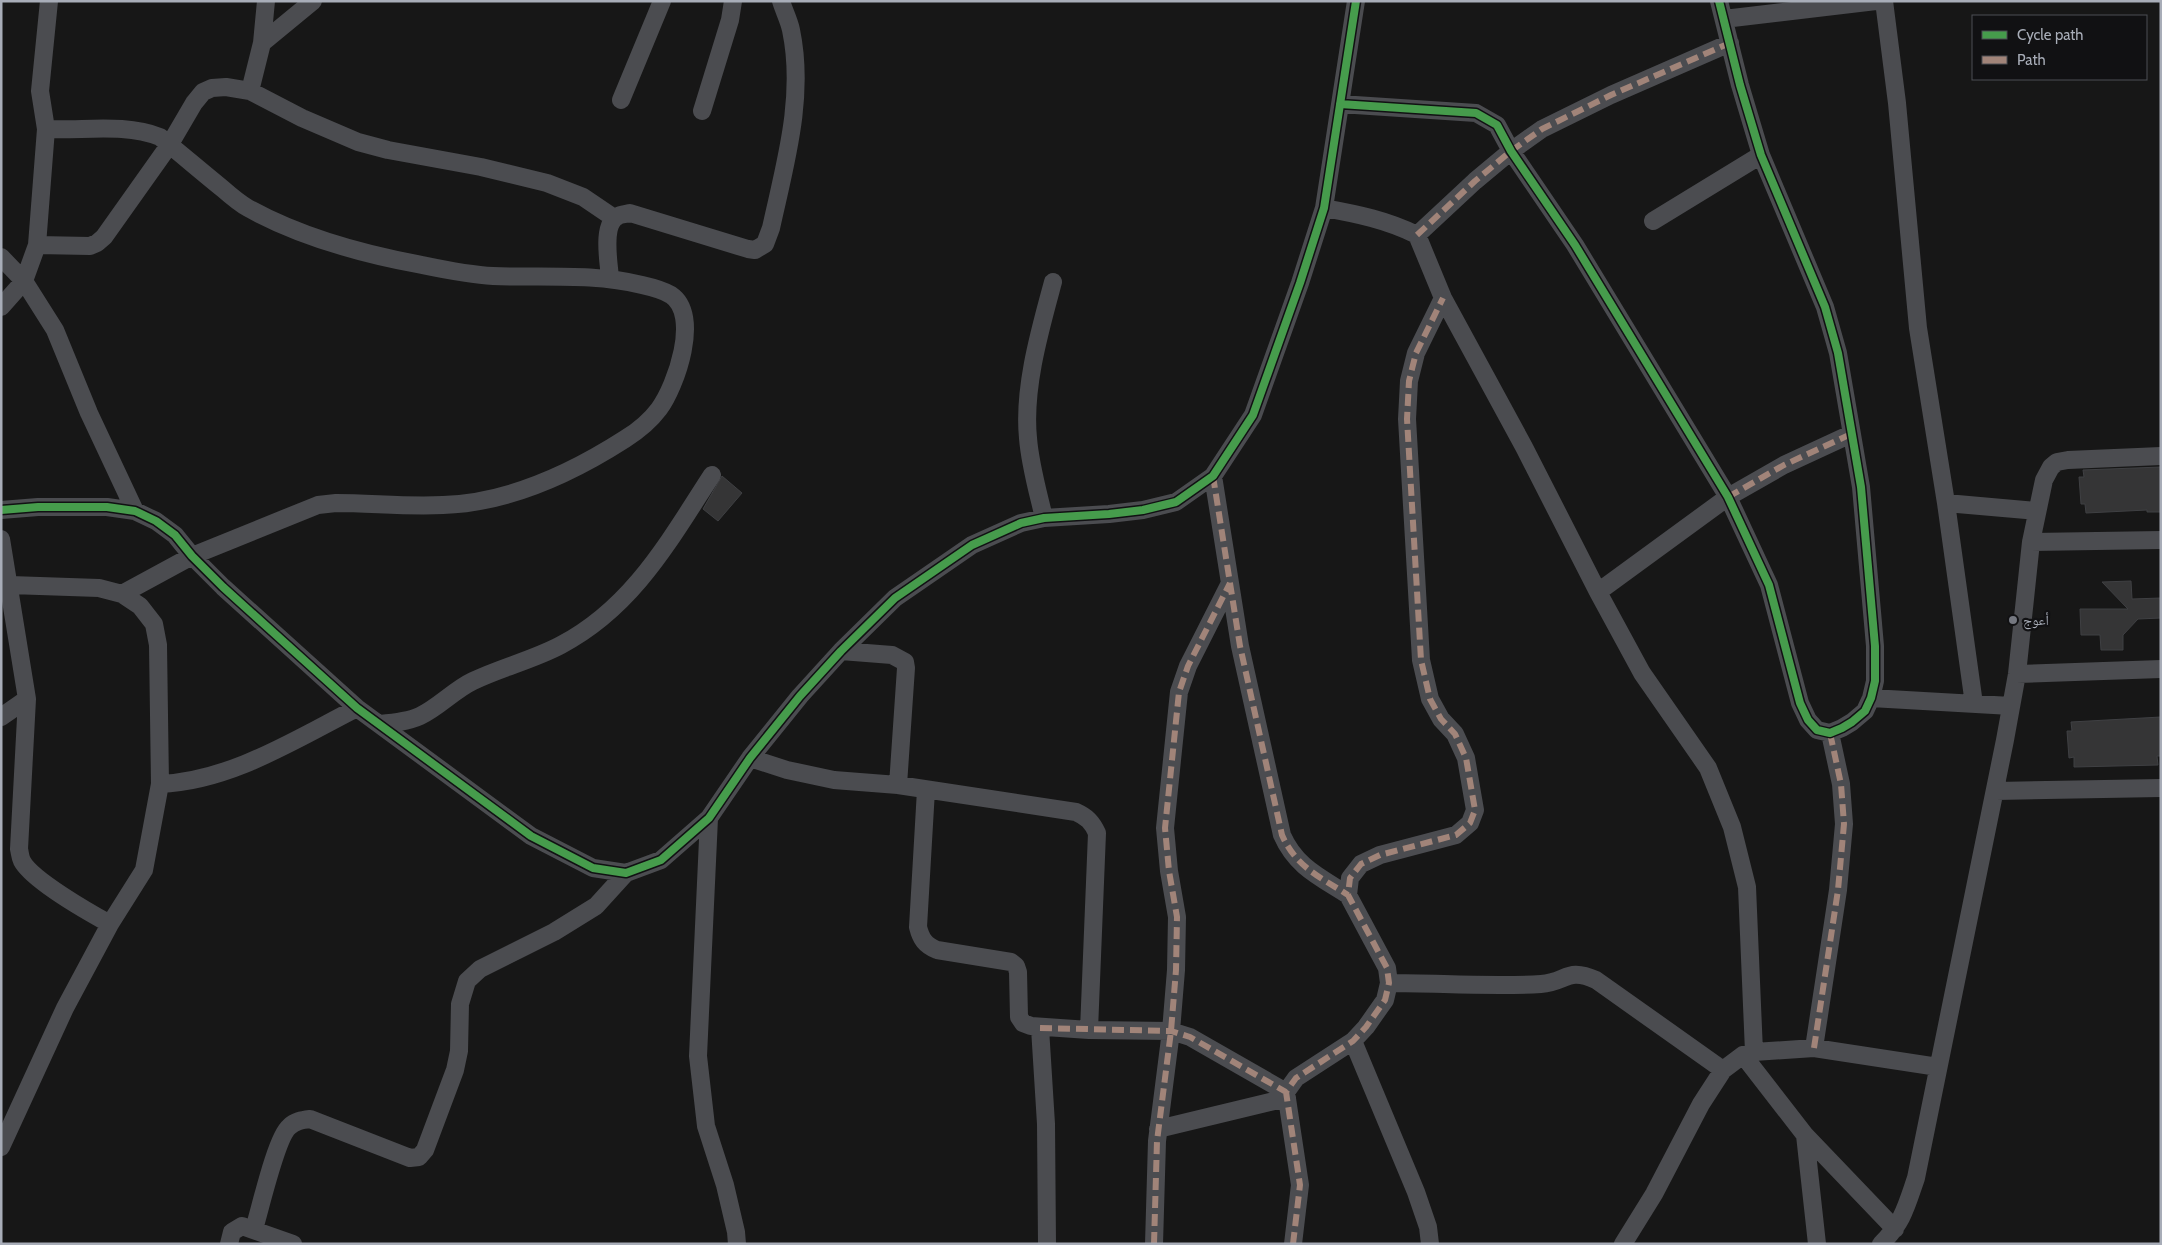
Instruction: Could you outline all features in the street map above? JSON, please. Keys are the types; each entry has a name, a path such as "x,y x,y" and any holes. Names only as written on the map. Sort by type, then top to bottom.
{"street":[{"path":"1,307 24,282 37,245 46,128 40,90 49,1"},
{"path":"250,90 262,43 266,1"},
{"path":"262,43 313,1"},
{"path":"621,100 662,1"},
{"path":"702,111 723,45 733,1"},
{"path":"610,278 607,243 608,229 614,218 619,215 630,213 755,250 765,244 771,228 794,122 796,64 791,29 780,1"},
{"path":"254,1229 279,1144 287,1128 297,1121 310,1119 410,1158 419,1157 425,1150 455,1070 459,1051 460,1004 466,982 480,969 554,932 596,906 626,873 661,860 709,818 750,758 800,696 841,651 895,598 972,544 1021,523 1044,518 1143,510 1176,502 1213,476 1253,415 1300,283 1324,208 1356,1"},
{"path":"1340,104 1476,113 1497,125 1511,151 1575,245 1728,497 1769,585 1800,703 1808,720 1817,730 1830,732 1852,722 1864,711 1876,682 1875,646 1860,487 1838,353 1824,307 1761,155 1740,85 1719,1"},
{"path":"1724,19 1876,1"},
{"path":"1884,1 1897,103 1918,328 1946,503 1974,704"},
{"path":"1417,235 1475,181 1511,151 1542,129 1611,95 1730,43"},
{"path":"37,245 90,246 97,243 104,237 170,144 194,103 203,92 212,88 226,87 250,90 302,118 358,142 388,150 481,167 547,183 583,197 614,218"},
{"path":"46,128 129,130 147,132 160,137 246,207 302,234 370,256 492,276 610,278 650,287 670,295 680,304 684,321 684,344 669,394 650,419 638,431 608,450 571,469 511,493 470,502 444,505 346,503 318,505 192,556 122,594"},
{"path":"1653,221 1761,155"},
{"path":"1324,208 1370,217 1398,225 1417,235 1442,298 1524,446 1598,592 1642,673 1708,768 1732,827 1747,887 1749,1054 1805,1135 1895,1229"},
{"path":"1,257 24,282 55,330 89,413 135,511"},
{"path":"1044,518 1028,437 1030,391 1037,345 1053,282"},
{"path":"1348,895 1350,878 1361,864 1380,855 1456,836 1470,823 1475,810 1466,758 1455,734 1441,719 1430,698 1420,650 1407,419 1409,381 1416,353 1442,298"},
{"path":"1598,592 1728,497 1784,465 1851,434"},
{"path":"1881,1244 1895,1229 1903,1215 1916,1178 1996,791 2017,674 2031,542 2044,480 2051,467 2057,462 2161,456"},
{"path":"379,724 404,722 420,717 462,687 562,644 608,614 634,587 664,548 712,475"},
{"path":"1213,476 1240,646 1282,835 1289,851 1305,867 1348,895 1387,968 1388,983 1385,1000 1366,1027 1353,1041 1296,1078 1286,1095 1300,1185 1293,1244"},
{"path":"1946,503 2037,511"},
{"path":"1,510 38,507 107,507 135,511 156,521 175,536 192,556 254,616 357,708 531,836 594,868 626,873"},
{"path":"1,539 6,588 27,699 19,850 21,859 26,866 58,893 110,924"},
{"path":"2031,542 2161,540"},
{"path":"1154,1244 1158,1129 1171,1031 1176,970 1177,917 1169,870 1166,828 1178,692 1188,666 1230,583"},
{"path":"1,1147 65,1008 110,924 144,870 160,784 158,646 154,624 140,606 122,594 99,588 6,588"},
{"path":"841,651 892,655 905,662 898,785"},
{"path":"2017,674 2161,670"},
{"path":"1871,698 2011,706"},
{"path":"1,717 27,699"},
{"path":"160,784 173,784 228,771 357,708"},
{"path":"1814,1048 1838,890 1844,824 1841,784 1830,732"},
{"path":"750,758 787,770 834,780 898,785 1076,812 1087,817 1093,824 1097,834 1089,1030"},
{"path":"1996,791 2161,788"},
{"path":"926,790 918,927 920,938 928,946 937,950 1011,962 1016,966 1018,972 1020,1017 1023,1023 1040,1028 1171,1031 1190,1037 1286,1095"},
{"path":"709,818 698,1056 706,1126 725,1185 737,1244"},
{"path":"1388,983 1543,984 1571,974 1580,974 1596,980 1723,1070"},
{"path":"1040,1028 1046,1124 1047,1244"},
{"path":"1353,1041 1416,1192 1428,1227 1430,1244"},
{"path":"1623,1244 1654,1194 1701,1104 1723,1070 1749,1054 1814,1048 1938,1067"},
{"path":"1158,1129 1286,1095"},
{"path":"1805,1135 1817,1244"},
{"path":"229,1244 232,1232 242,1226 293,1244"}],"building":[{"path":"2161,467 2161,512 2147,512 2147,510 2086,513 2085,504 2081,504 2079,477 2084,477 2083,470"},
{"path":"722,476 742,493 718,521 703,509"},
{"path":"2131,581 2132,599 2161,598 2161,618 2138,619 2123,635 2123,650 2101,650 2100,635 2081,635 2080,609 2128,609 2102,582"},
{"path":"2161,717 2161,756 2157,756 2158,765 2074,767 2074,757 2069,758 2067,731 2072,731 2071,722"}],"marked path":[{"path":"1417,235 1475,181 1511,151 1542,129 1611,95 1730,43 1731,47"},
{"path":"1293,1244 1300,1185 1286,1092 1296,1078 1353,1041 1366,1027 1385,1000 1389,983 1387,968 1348,895 1350,878 1361,864 1380,855 1456,835 1470,823 1475,810 1466,758 1455,734 1441,719 1430,699 1421,660 1407,419 1409,381 1416,353 1443,298"},
{"path":"1728,497 1784,465 1851,434"},
{"path":"1213,476 1240,646 1282,835 1294,855 1302,863 1319,877 1348,895"},
{"path":"1154,1244 1157,1141 1171,1031 1176,970 1177,917 1169,871 1165,828 1179,692 1188,666 1230,583"},
{"path":"1814,1048 1838,890 1844,824 1841,784 1830,733"},
{"path":"1040,1028 1171,1031 1190,1037 1286,1092"}],"cycle path":[{"path":"1,510 38,507 107,507 135,511 156,521 175,535 192,556 223,587 357,708 531,836 593,868 626,873 661,860 709,818 750,758 800,696 841,651 895,598 972,545 1021,523 1044,518 1143,510 1176,502 1213,476 1253,415 1300,283 1324,208 1356,1"},
{"path":"1340,104 1476,113 1497,125 1511,151 1575,245 1728,497 1769,585 1800,703 1808,720 1817,730 1830,733 1852,722 1865,711 1871,698 1875,681 1875,646 1861,487 1838,353 1825,307 1761,155 1740,85 1719,1"}],"place":[{"name":"أعوج","path":"2013,620"}]}
